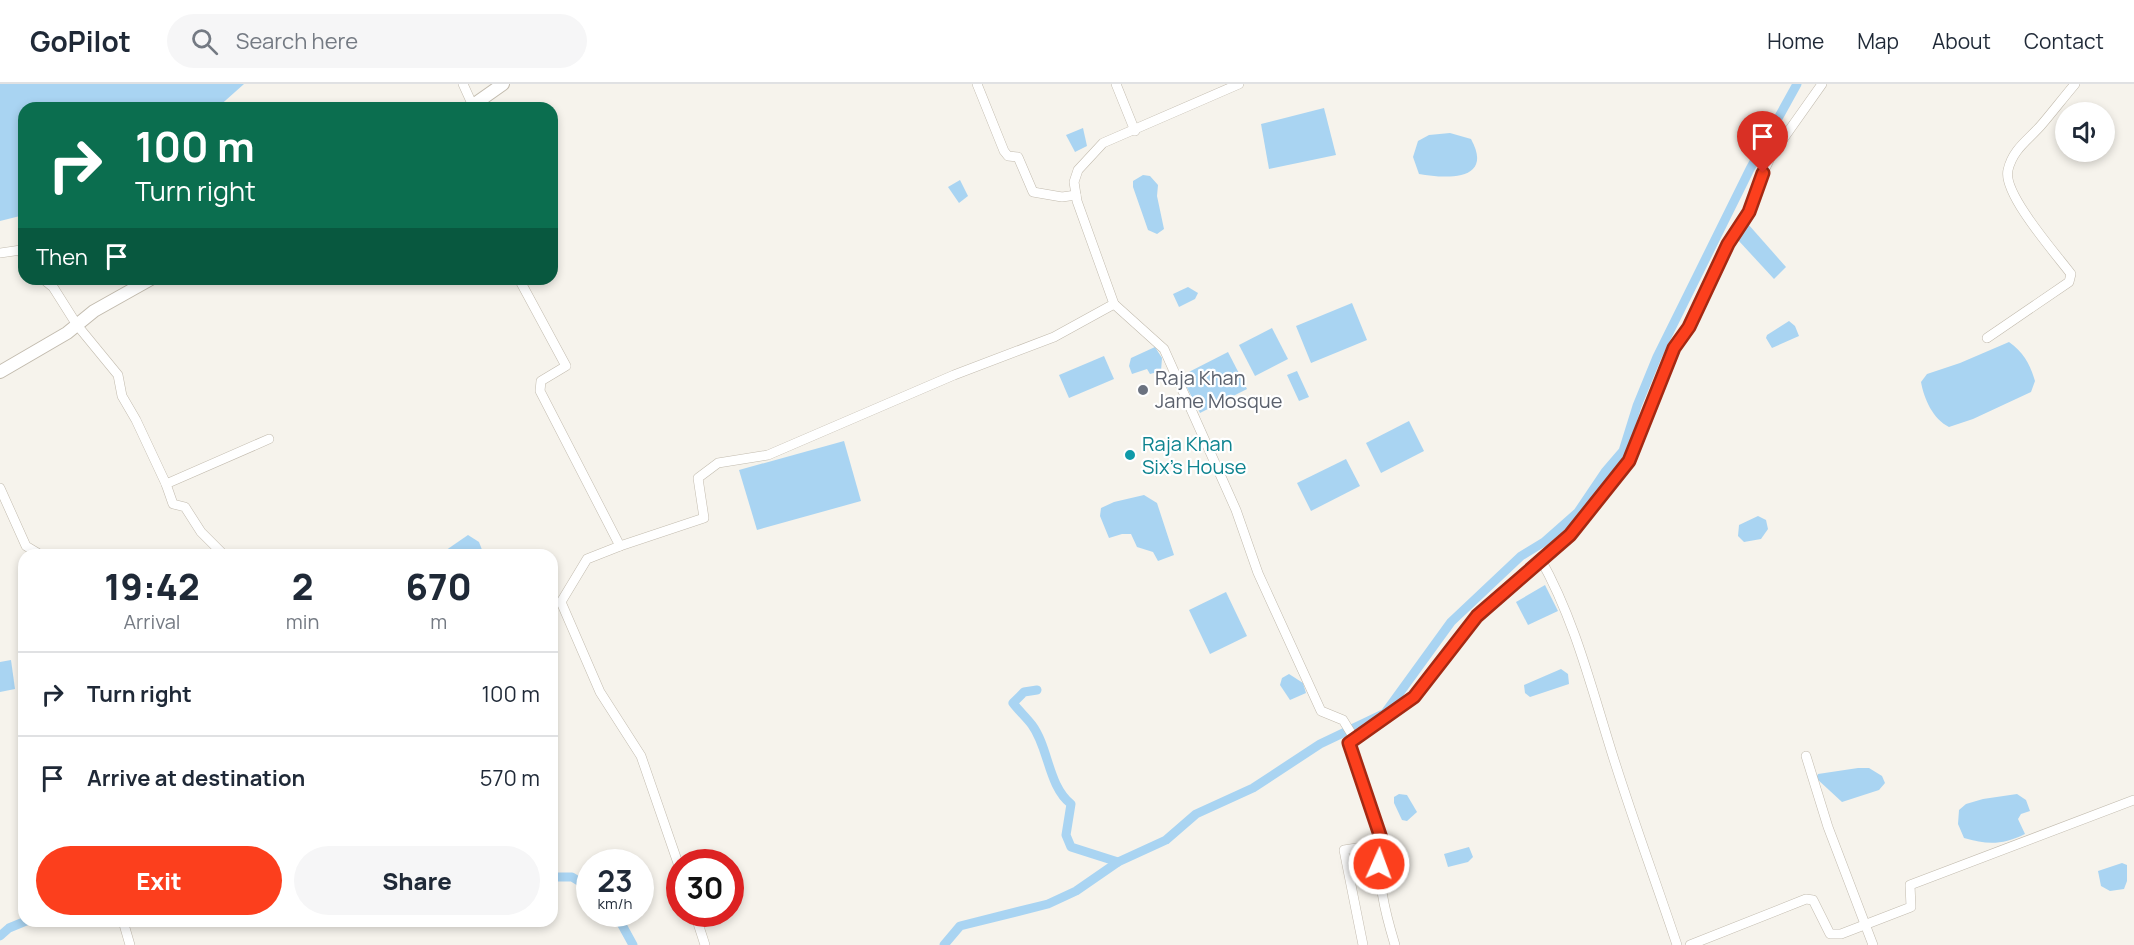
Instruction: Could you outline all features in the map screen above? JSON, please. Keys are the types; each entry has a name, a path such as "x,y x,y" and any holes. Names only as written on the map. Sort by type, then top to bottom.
{"street":[{"path":"462,84 469,102"},
{"path":"478,102 503,84"},
{"path":"978,84 1004,151 1008,156 1018,157 1033,192 1062,197 1076,195"},
{"path":"1116,84 1135,131"},
{"path":"1239,84 1135,131 1122,133 1103,142 1088,156 1078,170 1074,182 1076,195 1114,304 1164,349 1236,510 1258,573 1321,711 1343,720 1354,738"},
{"path":"1395,945 1381,883 1379,864 1383,844 1349,743 1414,697 1477,616 1540,558 1570,535 1629,461 1674,348 1689,327 1728,244 1749,212 1755,190 1771,156 1822,84"},
{"path":"1987,338 2069,282 2071,274 2022,208 2007,182 2007,172 2025,139 2042,125 2075,84"},
{"path":"0,253 18,250"},
{"path":"50,285 77,325 118,375 122,396 136,420 173,504 185,507 201,532 218,549"},
{"path":"0,372 77,325 94,311 140,285"},
{"path":"522,285 566,366 541,381 540,391 621,546"},
{"path":"673,849 640,756 600,693 561,602 587,559 704,518 698,478 718,463 768,455 954,375 1054,337 1114,304"},
{"path":"166,484 269,440"},
{"path":"0,488 26,546 31,549"},
{"path":"1540,558 1569,616 1582,650 1607,739 1677,945"},
{"path":"1806,756 1873,945"},
{"path":"1690,945 1806,899 1813,900 1830,934 1840,934 1911,907 1910,885 2134,800"},
{"path":"1364,945 1344,850 1383,844"},
{"path":"699,927 705,945"}],"water":[{"path":"0,84 244,84 224,102 18,102 18,216 0,221"},
{"path":"1324,108 1336,155 1269,169 1261,124"},
{"path":"1083,128 1087,146 1075,152 1066,135"},
{"path":"1450,133 1471,139 1477,153 1477,163 1472,170 1464,174 1442,177 1419,174 1413,157 1418,141 1429,135"},
{"path":"1143,175 1150,176 1158,185 1157,196 1164,229 1157,234 1148,230 1133,187 1133,181"},
{"path":"960,180 968,196 959,203 948,187"},
{"path":"1748,224 1786,267 1774,279 1738,240"},
{"path":"1188,287 1198,293 1195,299 1179,307 1173,294"},
{"path":"1352,303 1367,340 1311,363 1296,326"},
{"path":"1789,321 1795,326 1799,336 1772,348 1766,338 1767,335"},
{"path":"1272,328 1288,359 1255,376 1239,345"},
{"path":"2009,342 2026,359 2031,369 2035,381 2031,392 1973,419 1949,427 1938,419 1924,395 1921,382 1927,374"},
{"path":"1155,347 1162,358 1161,371 1150,374 1147,369 1132,374 1129,366 1131,358"},
{"path":"1228,352 1247,389 1200,413 1181,376"},
{"path":"1104,356 1114,379 1069,398 1059,375"},
{"path":"1297,371 1309,397 1299,401 1287,375"},
{"path":"1409,421 1424,451 1381,473 1366,443"},
{"path":"844,441 861,501 757,530 739,470"},
{"path":"1346,459 1360,486 1311,511 1297,483"},
{"path":"1144,495 1157,503 1174,555 1158,561 1153,552 1137,547 1131,534 1109,538 1100,516 1101,508 1114,502"},
{"path":"1758,516 1766,520 1768,529 1761,539 1744,542 1738,536 1739,525"},
{"path":"468,535 479,542 482,549 448,549"},
{"path":"1545,585 1558,611 1528,625 1516,602"},
{"path":"1226,592 1247,636 1210,654 1189,610"},
{"path":"11,660 15,689 0,692 0,662"},
{"path":"1561,669 1568,674 1569,684 1530,697 1525,693 1524,685"},
{"path":"1289,674 1303,683 1306,693 1290,700 1280,685 1282,678"},
{"path":"1869,768 1882,776 1885,783 1879,790 1842,802 1816,778 1818,774"},
{"path":"1399,794 1407,795 1417,812 1407,821 1402,820 1394,803 1394,797"},
{"path":"2017,794 2026,800 2030,811 2021,814 2018,819 2025,834 1995,843 1964,838 1958,824 1959,810 1966,804"},
{"path":"1469,847 1473,857 1468,862 1448,867 1444,854"},
{"path":"2122,863 2127,865 2127,881 2124,889 2110,891 2101,886 2098,871"}],"waterway":[{"path":"944,945 960,926 1048,904 1076,891 1118,862 1166,840 1196,814 1253,788 1320,744 1385,713 1451,622 1521,556 1544,542 1578,512 1605,472 1623,451 1637,406 1657,357 1750,169 1797,84"},
{"path":"1037,690 1024,692 1013,703 1038,734 1053,777 1063,796 1071,804 1066,835 1071,847 1118,862"},
{"path":"558,877 572,877 576,879"},
{"path":"0,936 18,924"},
{"path":"623,927 633,945"}],"place":[{"name":"Raja Khan Jame Mosque","path":"1143,390"},
{"name":"Raja Khan Six's House","path":"1130,455"}],"route":[{"path":"1379,864 1383,844 1349,743 1414,697 1477,616 1540,558 1570,535 1629,461 1674,348 1689,327 1728,244 1749,212 1763,173"}]}
